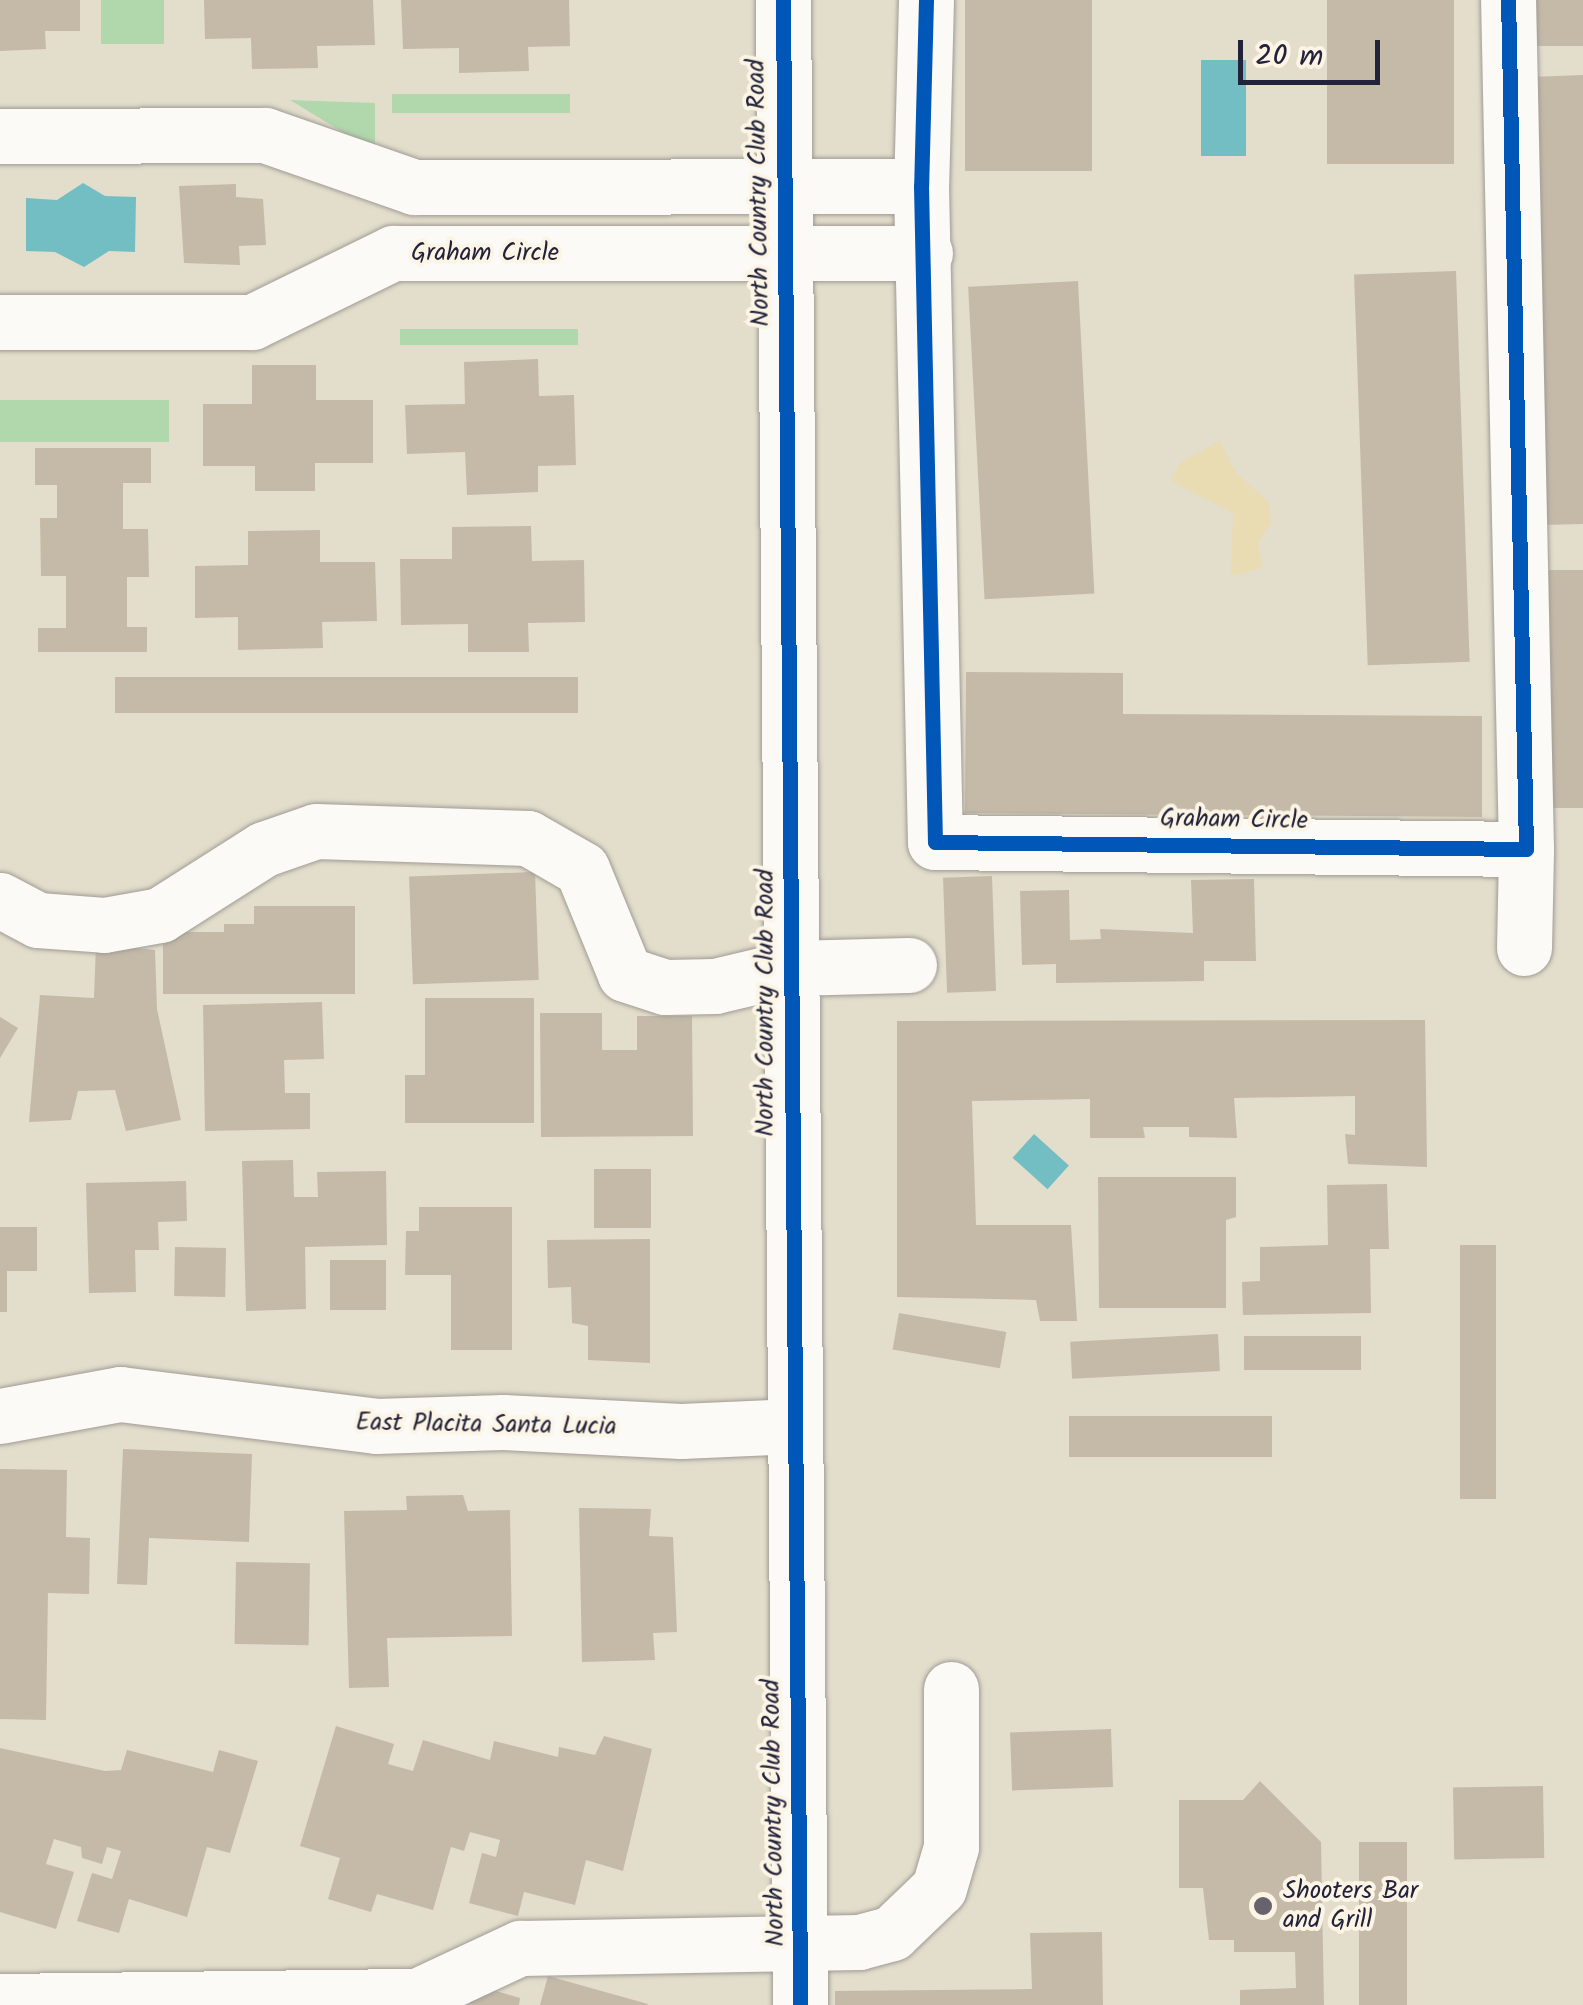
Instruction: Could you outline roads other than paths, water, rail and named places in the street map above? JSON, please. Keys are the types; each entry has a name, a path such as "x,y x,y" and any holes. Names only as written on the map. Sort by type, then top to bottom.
{"street":[{"name":"North Country Club Road","path":"782,0 800,2005"},
{"name":"Graham Circle","path":"926,0 921,186 926,253 936,842 1526,849"},
{"path":"1508,0 1526,849 1524,948"},
{"path":"0,136 265,135 414,187 921,186"},
{"name":"Graham Circle","path":"0,322 252,322 393,253 926,253"},
{"path":"0,900 38,920 104,925 160,915 264,849 316,831 528,838 582,869 624,974 665,987 715,986 791,968 909,965"},
{"name":"East Placita Santa Lucia","path":"0,1416 120,1394 376,1426 503,1422 681,1431 795,1426"},
{"path":"0,2002 418,2000 520,1948 858,1942 892,1933 939,1888 952,1846 952,1689"}],"water":[{"path":"1201,60 1246,60 1246,156 1201,156"},
{"path":"83,183 105,196 136,197 135,252 109,251 84,267 55,252 26,251 26,198 57,200"},
{"path":"1034,1134 1069,1165 1048,1189 1013,1158"}],"place":[{"name":"Shooters Bar and Grill","path":"1263,1906"}]}
